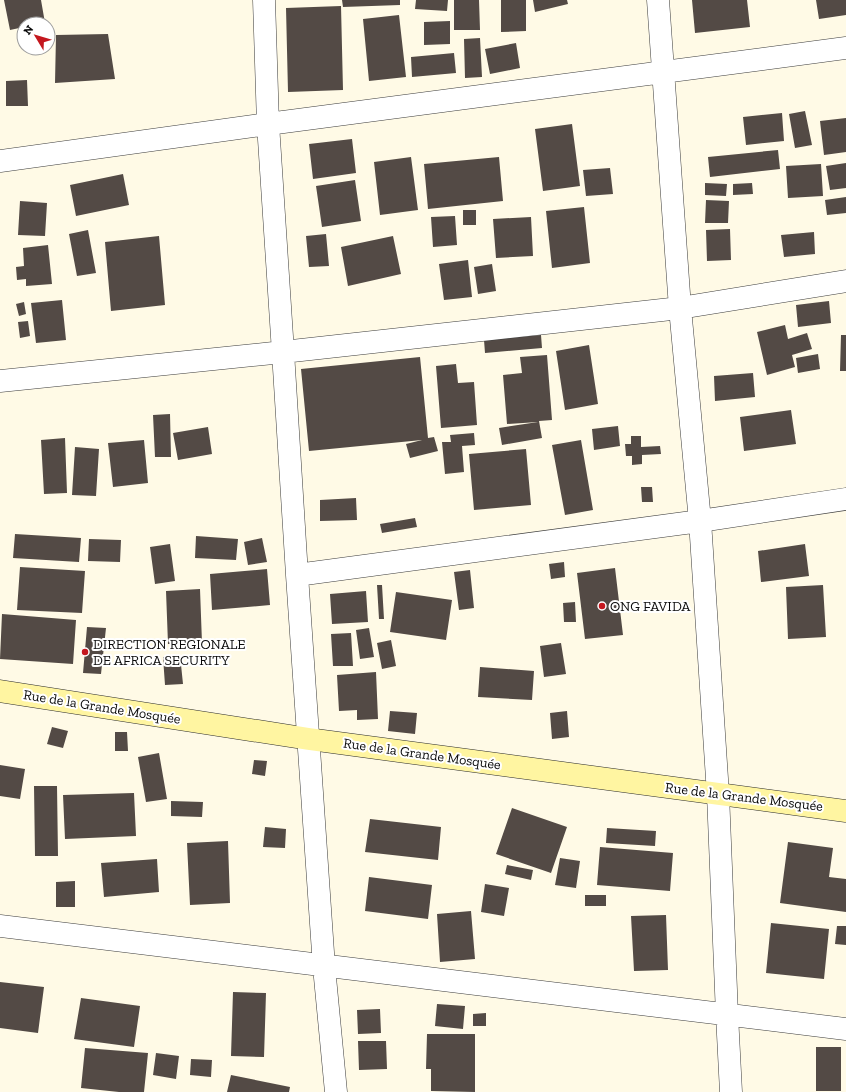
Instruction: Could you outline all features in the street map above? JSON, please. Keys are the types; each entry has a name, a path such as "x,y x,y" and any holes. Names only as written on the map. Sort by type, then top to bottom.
{"street":[{"path":"264,0 268,124 284,352 297,575 324,967 336,1092"},
{"path":"658,0 680,308 700,521 718,794 727,1015 732,1092"},
{"path":"0,161 846,48"},
{"path":"0,381 284,352 680,308 846,281"},
{"path":"297,575 700,521 846,499"},
{"name":"Rue de la Grande Mosquée","path":"0,691 309,739 846,811"},
{"path":"0,926 324,967 846,1029"}],"building":[{"path":"4,0 41,0 44,16 16,16 16,29 10,30"},
{"path":"342,0 400,0 400,5 343,7"},
{"path":"416,0 448,0 447,11 415,9"},
{"path":"454,0 479,0 480,30 454,30"},
{"path":"501,0 526,0 526,31 501,32"},
{"path":"533,0 567,0 568,4 535,12"},
{"path":"692,0 747,0 750,27 695,33"},
{"path":"816,0 846,0 846,15 819,19"},
{"path":"341,6 343,90 288,92 286,8"},
{"path":"399,15 406,77 369,81 363,19"},
{"path":"450,21 450,44 424,45 424,22"},
{"path":"108,34 115,79 55,83 56,35"},
{"path":"480,38 482,77 465,78 464,39"},
{"path":"516,43 520,68 490,74 485,49"},
{"path":"454,53 456,73 412,77 411,57"},
{"path":"27,80 28,106 6,106 6,81"},
{"path":"805,111 812,145 795,148 789,114"},
{"path":"782,113 784,141 746,145 743,117"},
{"path":"846,118 846,152 824,155 820,121"},
{"path":"572,124 580,186 543,191 535,129"},
{"path":"352,139 356,173 313,179 309,144"},
{"path":"778,150 780,169 710,177 708,157"},
{"path":"411,157 418,210 380,215 374,162"},
{"path":"499,157 503,201 428,209 424,164"},
{"path":"846,163 846,188 830,190 826,166"},
{"path":"821,164 823,196 788,198 786,166"},
{"path":"610,168 613,194 586,196 583,170"},
{"path":"123,174 129,205 76,216 70,185"},
{"path":"355,180 361,221 322,227 316,186"},
{"path":"705,183 727,184 726,196 705,195"},
{"path":"752,183 753,194 733,195 733,184"},
{"path":"846,197 846,213 827,215 825,200"},
{"path":"706,200 729,201 728,223 705,223"},
{"path":"20,201 47,203 45,236 18,235"},
{"path":"584,207 590,263 552,268 546,211"},
{"path":"463,210 476,210 476,225 463,225"},
{"path":"455,216 457,245 433,247 431,217"},
{"path":"531,217 533,256 496,258 493,219"},
{"path":"730,229 731,260 707,261 706,230"},
{"path":"88,230 96,273 77,276 69,234"},
{"path":"814,232 815,254 784,257 781,235"},
{"path":"326,234 329,266 309,267 306,236"},
{"path":"159,236 165,305 111,311 105,242"},
{"path":"393,236 401,274 348,286 341,247"},
{"path":"48,245 52,284 26,286 26,279 17,280 16,267 24,266 23,248"},
{"path":"468,260 472,297 444,300 439,264"},
{"path":"492,264 496,291 478,294 474,267"},
{"path":"62,300 66,340 36,343 31,303"},
{"path":"829,301 831,323 798,327 796,305"},
{"path":"24,302 26,314 19,316 16,304"},
{"path":"28,321 30,336 20,338 18,322"},
{"path":"785,325 788,339 807,333 812,349 792,355 795,367 767,375 757,332"},
{"path":"541,335 542,348 485,353 484,340"},
{"path":"841,335 846,335 846,371 840,371"},
{"path":"589,345 598,404 565,410 556,351"},
{"path":"818,354 820,369 798,373 796,358"},
{"path":"547,355 552,420 539,421 542,438 502,445 499,428 538,422 507,424 503,375 522,373 520,357"},
{"path":"420,357 428,438 434,437 438,451 410,458 406,444 422,440 309,451 301,369"},
{"path":"456,364 458,383 474,382 477,425 441,428 436,366"},
{"path":"753,373 755,397 715,401 714,376"},
{"path":"791,410 796,444 744,451 740,417"},
{"path":"170,414 171,457 155,457 153,415"},
{"path":"618,426 620,446 594,450 592,429"},
{"path":"208,427 212,454 178,460 173,433"},
{"path":"474,433 475,445 462,446 464,472 445,474 442,442 451,442 450,435"},
{"path":"631,436 641,436 641,447 660,446 661,454 642,455 642,464 632,465 632,456 626,456 625,444 631,444"},
{"path":"65,438 67,493 44,494 41,440"},
{"path":"144,440 148,483 113,487 108,443"},
{"path":"581,440 593,510 565,515 552,445"},
{"path":"75,447 99,449 96,496 72,495"},
{"path":"526,449 531,505 474,510 469,454"},
{"path":"641,487 652,487 653,502 642,502"},
{"path":"356,498 357,520 320,521 320,500"},
{"path":"415,518 417,527 382,533 380,524"},
{"path":"15,534 81,538 79,562 13,558"},
{"path":"196,536 238,539 236,560 195,558"},
{"path":"262,538 267,562 248,565 244,542"},
{"path":"89,539 121,540 120,562 88,561"},
{"path":"170,544 175,581 155,584 150,547"},
{"path":"805,544 809,576 761,582 758,551"},
{"path":"564,562 565,577 551,579 549,564"},
{"path":"20,567 85,571 82,613 17,610"},
{"path":"615,568 623,635 585,639 577,573"},
{"path":"267,569 270,605 212,610 210,574"},
{"path":"470,570 474,608 459,610 454,572"},
{"path":"377,585 382,585 384,619 379,619"},
{"path":"823,585 826,637 788,639 786,587"},
{"path":"200,589 202,643 168,644 166,591"},
{"path":"366,591 368,622 332,624 330,594"},
{"path":"396,592 452,600 446,640 390,632"},
{"path":"575,602 576,622 564,622 563,603"},
{"path":"2,614 76,620 73,664 0,659"},
{"path":"87,627 106,628 101,674 83,673"},
{"path":"369,628 374,657 360,659 356,630"},
{"path":"351,633 353,666 333,666 331,634"},
{"path":"391,640 396,666 382,669 377,643"},
{"path":"561,643 566,674 544,677 540,646"},
{"path":"180,655 183,684 165,685 163,657"},
{"path":"480,667 534,671 532,700 478,697"},
{"path":"376,672 378,719 357,720 357,710 339,711 337,675"},
{"path":"390,711 417,713 415,734 388,731"},
{"path":"567,711 569,737 552,739 550,713"},
{"path":"52,727 68,731 63,748 47,744"},
{"path":"115,732 127,732 128,751 115,751"},
{"path":"159,753 167,799 146,802 138,757"},
{"path":"254,760 267,761 265,776 252,774"},
{"path":"0,765 25,769 20,799 0,796"},
{"path":"34,786 57,786 58,856 35,856"},
{"path":"134,793 136,836 65,839 63,795"},
{"path":"171,801 203,802 202,817 171,816"},
{"path":"512,808 567,827 551,873 496,854"},
{"path":"370,819 441,827 438,860 365,852"},
{"path":"265,827 286,829 285,848 263,847"},
{"path":"607,828 656,831 655,846 606,843"},
{"path":"228,841 230,903 190,905 187,843"},
{"path":"788,842 833,848 829,877 846,879 846,912 780,903"},
{"path":"600,847 673,853 670,891 597,885"},
{"path":"560,858 580,861 576,888 555,885"},
{"path":"157,859 159,892 104,897 101,863"},
{"path":"507,865 533,870 531,880 505,874"},
{"path":"369,877 432,885 428,919 365,911"},
{"path":"75,881 75,907 56,907 56,882"},
{"path":"485,884 509,888 504,916 481,912"},
{"path":"585,895 606,895 606,906 585,906"},
{"path":"471,911 475,959 440,962 437,914"},
{"path":"666,915 668,970 634,971 631,916"},
{"path":"771,923 829,929 824,979 766,973"},
{"path":"837,926 846,926 846,945 835,944"},
{"path":"0,982 44,987 38,1033 0,1028"},
{"path":"233,992 266,993 264,1057 231,1056"},
{"path":"81,998 140,1006 134,1047 74,1039"},
{"path":"437,1004 465,1006 463,1029 435,1026"},
{"path":"380,1009 381,1033 358,1034 357,1010"},
{"path":"486,1013 486,1026 473,1026 473,1014"},
{"path":"427,1034 475,1034 475,1092 431,1091 431,1069 426,1069"},
{"path":"358,1041 386,1041 387,1069 359,1070"},
{"path":"816,1047 841,1047 841,1091 816,1091"},
{"path":"85,1048 148,1053 144,1092 119,1092 81,1088"},
{"path":"156,1053 179,1056 176,1079 153,1075"},
{"path":"191,1059 212,1060 211,1077 190,1075"},
{"path":"231,1075 290,1087 289,1092 227,1092"}],"place":[{"name":"ONG FAVIDA","path":"602,606"},
{"name":"DIRECTION REGIONALE DE AFRICA SECURITY","path":"85,652"}]}
